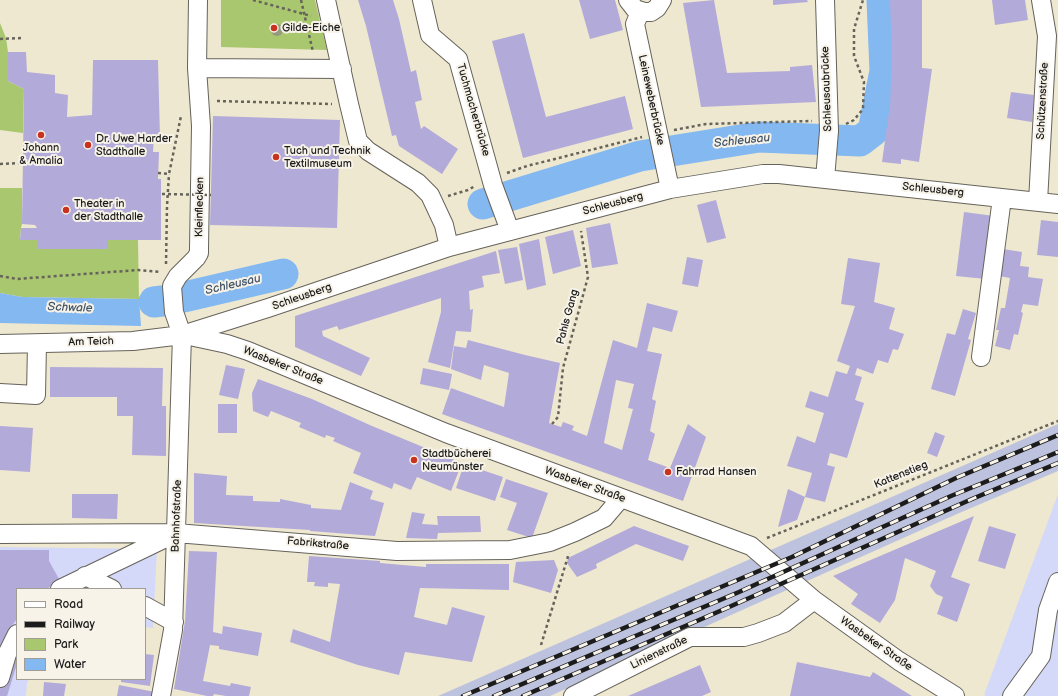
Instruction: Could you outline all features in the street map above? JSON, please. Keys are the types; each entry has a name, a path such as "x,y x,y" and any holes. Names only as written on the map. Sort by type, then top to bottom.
{"street":[{"name":"Kleinflecken","path":"182,335 174,312 172,286 178,276 199,253 201,126 197,68 198,0"},
{"name":"Tuchmacherbrücke","path":"422,0 430,35 458,59 492,181 510,231"},
{"name":"Leineweberbrücke","path":"662,0 657,8 651,12 634,6 635,24 670,189"},
{"name":"Schleusaubrücke","path":"825,0 828,125 828,152 825,179"},
{"name":"Schützenstraße","path":"1038,202 1047,36 1042,0"},
{"path":"328,6 348,104 355,132 362,146 368,152 418,183 437,210 449,247"},
{"path":"197,68 342,69"},
{"name":"Schleusberg","path":"182,335 268,308 449,247 670,189 763,174 779,174 1058,204"},
{"path":"981,357 1002,198"},
{"name":"Am Teich","path":"0,344 133,341 182,335"},
{"name":"Wasbeker Straße","path":"182,335 227,344 248,351 446,433 751,546 814,600 899,661 955,696"},
{"name":"Bahnhofstraße","path":"161,696 174,622 182,335"},
{"path":"0,393 36,395 37,344"},
{"name":"Fabrikstraße","path":"0,534 176,532 397,551 510,550 550,542 575,532 604,518 621,498"},
{"path":"62,588 176,532"},
{"path":"85,576 110,588"},
{"path":"1012,696 1041,656 1048,610 1058,582"},
{"name":"Linienstraße","path":"573,696 690,637 744,637 758,633 784,623 814,600"},
{"path":"146,607 174,622"},
{"path":"0,678 7,654 16,636"}],"path":[{"path":"253,0 315,17 328,6"},
{"path":"300,0 318,69"},
{"path":"437,210 445,196 468,190 527,166 706,124 842,126 854,120 863,109 864,82 854,56 854,29 863,0"},
{"path":"0,40 22,38"},
{"path":"199,101 348,104"},
{"path":"166,265 169,174 182,110"},
{"path":"0,164 23,163"},
{"path":"158,173 169,174"},
{"path":"162,194 211,195"},
{"name":"Pahls Gang","path":"552,424 558,417 563,368 588,277 578,213"},
{"path":"0,276 17,279 138,270"},
{"name":"Kattenstieg","path":"751,546 767,538 1058,421"},
{"path":"541,645 575,532"}],"shaded area":[{"path":"1058,424 1058,471 957,514 550,696 438,696"},
{"path":"1058,494 1058,696 986,696 984,695"},
{"path":"0,547 157,549 153,628 146,627 146,588 16,588 16,680 28,680 26,696 0,696"}],"green space":[{"path":"221,0 315,0 327,50 221,47"},
{"path":"0,23 6,38 8,52 8,81 24,89 23,133 0,130"},
{"path":"0,188 22,188 22,224 20,239 38,240 38,249 108,249 108,240 138,240 139,299 22,297 0,293"}],"water":[{"path":"0,293 22,297 139,299 141,326 0,323"}],"building":[{"path":"358,0 393,0 399,19 411,72 416,70 422,100 415,102 421,129 424,126 458,149 442,174 399,146 396,135 392,136 366,26"},
{"path":"579,0 615,0 623,30 590,39"},
{"path":"714,0 727,73 790,71 790,67 812,65 816,102 701,107 683,3"},
{"path":"773,0 807,0 808,2 773,5"},
{"path":"890,0 922,0 922,68 932,69 919,162 901,159 901,164 882,162 890,105 892,56"},
{"path":"992,0 1025,0 1028,20 995,25"},
{"path":"524,33 546,117 625,96 633,129 523,158 492,41"},
{"name":"Dr. Uwe Harder Stadthalle","path":"8,52 26,52 27,72 55,75 55,93 68,95 67,117 92,115 93,60 158,60 160,138 154,137 153,152 159,152 158,179 161,179 161,240 108,240 108,249 38,249 38,240 20,240 21,228 37,228 35,225 22,224 24,89 8,81"},
{"path":"1011,92 1034,95 1032,122 1007,118"},
{"name":"Tuch und Technik Textilmuseum","path":"213,116 340,120 337,228 210,225"},
{"path":"716,200 726,238 707,243 697,205"},
{"path":"964,212 994,216 986,279 956,276"},
{"path":"1041,220 1058,222 1058,257 1037,255"},
{"path":"610,223 618,264 592,268 586,228"},
{"path":"573,230 581,266 553,274 545,237"},
{"path":"539,239 546,285 527,290 519,244"},
{"path":"517,247 523,280 505,284 498,250"},
{"path":"1003,249 1022,252 1020,266 1029,267 1028,277 1043,279 1038,306 1023,304 1021,312 1023,313 1018,335 1014,334 1010,350 995,346 999,330 996,330 1001,308 1005,308 1010,278 999,276"},
{"path":"496,251 500,273 482,276 484,287 469,291 470,310 473,309 471,332 456,331 450,368 428,362 441,312 441,298 339,330 337,326 322,331 323,336 370,358 361,376 295,347 295,316"},
{"path":"687,257 703,260 698,287 682,284"},
{"path":"848,258 880,263 874,302 895,308 889,329 904,334 898,350 893,349 888,363 878,360 873,374 857,368 855,375 862,377 855,400 864,403 847,458 830,453 827,465 835,467 825,502 805,497 812,473 787,466 797,436 815,443 824,413 805,407 810,391 828,397 836,371 847,374 850,366 837,361 855,306 841,304"},
{"path":"647,303 678,311 672,332 653,327 647,351 662,354 652,399 656,401 650,431 655,434 648,460 670,468 688,424 706,437 683,501 442,414 451,388 504,407 509,373 484,365 481,380 451,369 454,346 466,348 468,340 560,363 549,423 561,427 563,422 574,426 572,430 587,436 613,340 637,348","holes":["616,380 634,384 628,408 633,409 622,450 604,443"]},
{"path":"963,309 976,313 968,339 971,340 955,396 931,389 947,333 955,335"},
{"path":"226,365 245,369 238,399 219,395"},
{"path":"50,367 163,368 162,406 166,406 166,456 132,455 133,416 117,416 117,397 50,397"},
{"path":"423,368 452,374 449,390 420,384"},
{"path":"258,379 312,399 372,426 462,463 451,491 417,477 411,490 394,483 392,489 353,473 361,453 333,441 335,438 326,435 325,438 299,427 301,423 271,411 268,417 253,411 252,393"},
{"path":"218,404 237,404 237,433 218,433"},
{"path":"0,426 33,428 30,472 0,470"},
{"path":"935,432 945,436 937,457 927,453"},
{"path":"464,464 503,477 495,501 456,488"},
{"path":"194,473 227,476 226,495 253,496 253,501 280,502 280,499 311,505 311,508 341,510 350,482 373,491 370,499 384,503 375,536 310,530 194,523"},
{"path":"506,479 548,493 532,538 507,530 517,503 500,497"},
{"path":"788,489 805,497 797,520 778,527"},
{"path":"72,494 118,494 117,519 72,518"},
{"path":"412,512 425,514 422,524 438,525 437,516 480,516 481,532 438,533 437,539 406,538"},
{"path":"974,516 951,577 970,584 957,622 937,614 943,597 936,594 930,586 936,571 905,558 895,600 880,623 851,604 858,594 833,576"},
{"path":"634,526 689,546 683,561 636,544 596,564 597,568 577,577 567,563 568,558"},
{"path":"989,526 1016,534 1005,569 978,561"},
{"path":"0,550 49,550 49,561 59,579 48,588 16,588 16,620 10,628 16,631 16,667 7,696 0,696"},
{"path":"189,551 217,552 213,632 222,634 223,626 262,633 258,656 219,649 219,646 210,645 203,681 230,686 231,683 251,687 249,696 226,696 214,694 213,696 207,696 174,689 185,621"},
{"path":"309,556 380,561 380,563 426,567 426,564 509,564 509,590 420,588 414,617 447,625 452,607 485,616 472,662 405,652 399,675 358,665 290,642 293,629 330,642 340,584 328,583 328,587 314,586 315,582 307,582"},
{"path":"554,560 558,570 551,593 513,582 516,562"},
{"path":"146,654 154,655 150,686 121,682 121,680 146,680"},
{"path":"797,662 870,677 873,672 912,696 790,696"},
{"path":"700,665 711,692 702,696 628,696"},
{"path":"44,682 66,684 64,696 43,696"},
{"path":"119,685 155,692 154,696 117,696"}],"waterway":[{"name":"Schleusau","path":"483,204 640,156 759,137 860,141 873,131 885,71 882,0"},
{"name":"Schleusau","path":"184,297 283,274"},
{"name":"Schwale","path":"154,302 162,301"}],"railway":[{"path":"463,696 792,557 956,478 1058,435"},
{"path":"494,696 739,592 951,496 1058,452"},
{"path":"523,696 720,611 972,499 1058,463"}],"place":[{"name":"Gilde-Eiche","path":"274,28"},
{"name":"Johann & Amalia","path":"41,135"},
{"name":"Dr. Uwe Harder Stadthalle","path":"88,145"},
{"name":"Tuch und Technik Textilmuseum","path":"276,157"},
{"name":"Theater in der Stadthalle","path":"66,210"},
{"name":"Stadtbücherei Neumünster","path":"414,460"},
{"name":"Fahrrad Hansen","path":"668,472"}]}
